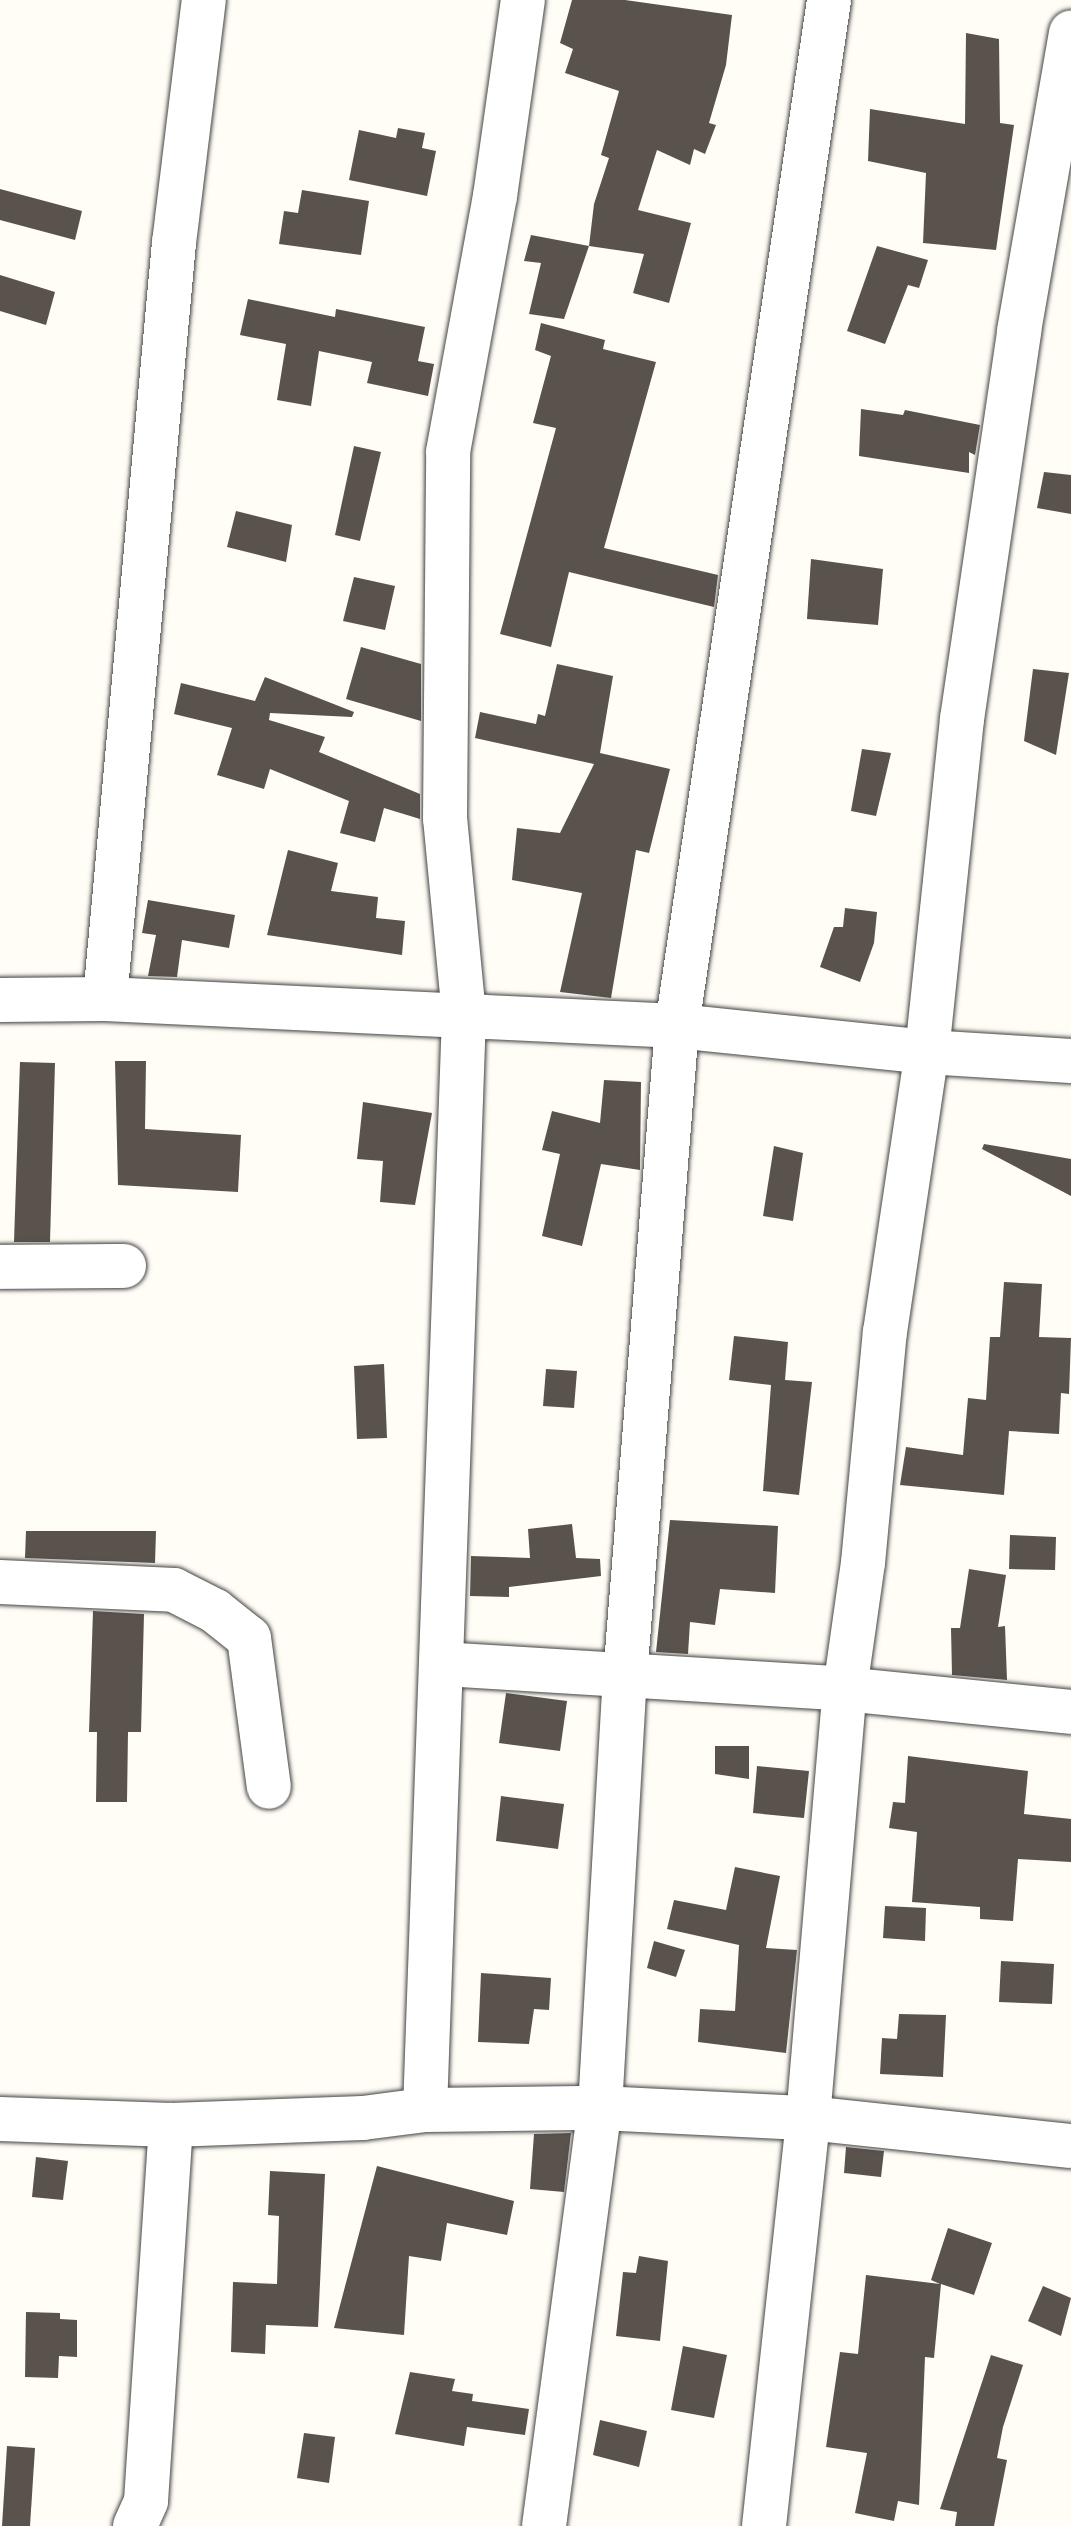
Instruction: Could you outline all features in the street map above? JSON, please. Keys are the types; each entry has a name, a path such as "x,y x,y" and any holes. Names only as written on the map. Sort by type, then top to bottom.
{"street":[{"path":"105,999 174,243 204,0"},
{"path":"425,2110 464,1015 445,819 448,452 495,196 523,0"},
{"path":"544,2526 600,2108 625,1677 677,1026 829,0"},
{"path":"764,2526 808,2118 845,1689 863,1563 885,1332 927,1052 962,719 1019,331 1071,32"},
{"path":"0,1000 105,999 677,1026 927,1052 1071,1061"},
{"path":"0,1267 124,1266"},
{"path":"0,1582 174,1590 215,1611 249,1638 269,1787"},
{"path":"442,1664 845,1689 1071,1712"},
{"path":"0,2119 171,2125 363,2118 425,2110 600,2108 808,2118 1071,2146"},
{"path":"135,2526 146,2501 171,2125"}],"building":[{"path":"572,0 625,0 732,15 726,65 709,123 716,125 705,154 694,149 690,165 657,150 638,210 691,223 669,303 633,293 644,254 589,246 594,204 609,158 601,155 619,91 565,73 573,49 560,43"},
{"path":"966,33 999,39 1000,123 1014,125 996,250 923,243 926,173 868,161 870,109 965,124"},
{"path":"398,128 425,133 422,148 436,151 427,196 349,180 359,130 396,138"},
{"path":"0,189 82,211 75,240 0,220"},
{"path":"302,190 369,201 361,255 279,244 284,211 298,213"},
{"path":"531,235 589,246 564,319 529,314 541,263 524,261"},
{"path":"877,246 928,260 919,288 908,285 885,344 847,331"},
{"path":"0,275 55,292 46,325 0,311"},
{"path":"248,299 335,317 336,309 425,327 418,361 434,364 428,396 367,383 372,362 319,351 311,406 277,400 286,344 240,335"},
{"path":"541,323 605,340 603,349 656,362 604,548 718,575 714,607 569,572 551,647 500,634 556,428 533,423 551,356 535,350"},
{"path":"861,409 903,415 905,410 980,425 975,455 969,452 969,473 859,456"},
{"path":"354,446 381,452 360,541 335,535"},
{"path":"1044,472 1071,475 1071,514 1037,508"},
{"path":"236,511 292,525 286,562 227,547"},
{"path":"811,559 883,569 878,625 807,619"},
{"path":"354,577 395,586 385,630 343,621"},
{"path":"361,647 421,664 421,721 346,699"},
{"path":"557,664 613,676 600,753 670,769 649,853 636,850 611,998 560,992 582,893 512,880 517,828 560,833 594,764 475,738 480,712 536,724 538,714 545,716"},
{"path":"1033,669 1069,673 1056,755 1024,741"},
{"path":"265,677 354,712 352,717 270,713 269,720 325,737 319,752 420,794 420,819 384,808 375,842 340,833 349,801 270,769 264,789 217,775 232,728 174,714 181,683 255,701"},
{"path":"862,749 891,753 876,816 851,811"},
{"path":"288,850 338,863 331,891 378,897 376,918 405,921 402,955 267,935"},
{"path":"148,900 235,915 229,948 182,940 177,977 148,976 156,935 142,933"},
{"path":"845,908 877,912 874,943 860,982 820,967 834,927 843,927"},
{"path":"115,1061 146,1061 145,1129 241,1135 238,1192 118,1185"},
{"path":"20,1062 55,1063 50,1242 14,1242"},
{"path":"604,1080 641,1082 640,1170 601,1164 582,1246 542,1236 560,1154 542,1150 552,1111 600,1123"},
{"path":"363,1102 432,1113 415,1205 380,1202 383,1161 357,1159"},
{"path":"984,1144 1071,1159 1071,1196 982,1149"},
{"path":"774,1146 803,1153 793,1221 763,1216"},
{"path":"1004,1282 1042,1284 1039,1337 1071,1338 1069,1394 1061,1393 1059,1434 1009,1431 1004,1495 900,1485 906,1447 963,1455 968,1398 986,1400 990,1337 1000,1337"},
{"path":"734,1336 788,1342 785,1380 812,1382 799,1495 763,1491 771,1385 729,1380"},
{"path":"384,1364 387,1438 357,1439 354,1366"},
{"path":"546,1369 577,1371 574,1408 543,1406"},
{"path":"670,1520 778,1526 775,1593 720,1589 715,1625 690,1622 688,1654 656,1652"},
{"path":"572,1524 576,1558 600,1559 601,1576 509,1587 509,1597 470,1596 471,1556 530,1558 528,1529"},
{"path":"26,1531 156,1531 155,1563 25,1558"},
{"path":"1010,1535 1056,1537 1055,1570 1009,1569"},
{"path":"969,1569 1006,1575 998,1627 1005,1626 1007,1680 952,1675 951,1628 960,1628"},
{"path":"93,1611 144,1614 141,1732 128,1732 127,1802 96,1802 97,1732 89,1732"},
{"path":"506,1693 567,1701 560,1751 499,1743"},
{"path":"715,1746 749,1746 749,1779 715,1774"},
{"path":"908,1756 1028,1771 1024,1814 1071,1819 1071,1862 1018,1859 1013,1921 980,1919 980,1907 912,1902 917,1832 889,1828 893,1802 905,1803"},
{"path":"757,1766 809,1771 804,1818 753,1813"},
{"path":"501,1796 564,1804 558,1849 496,1841"},
{"path":"735,1867 780,1876 766,1948 797,1950 786,2053 698,2042 700,2009 735,2011 739,1945 667,1929 674,1900 726,1910"},
{"path":"885,1906 926,1908 925,1941 883,1938"},
{"path":"654,1941 685,1950 676,1977 647,1968"},
{"path":"1001,1961 1054,1964 1052,2004 999,2002"},
{"path":"481,1973 551,1978 549,2010 534,2009 529,2044 478,2042"},
{"path":"899,2014 946,2015 943,2077 880,2074 882,2038 897,2039"},
{"path":"571,2133 564,2192 530,2189 534,2134"},
{"path":"846,2147 884,2151 881,2177 844,2173"},
{"path":"36,2157 68,2161 63,2200 32,2197"},
{"path":"377,2166 514,2201 507,2235 447,2223 441,2261 409,2256 404,2335 334,2328"},
{"path":"270,2171 325,2174 318,2327 266,2325 265,2354 231,2352 233,2282 277,2284 279,2216 268,2215"},
{"path":"948,2228 992,2243 974,2295 941,2284 934,2358 925,2357 919,2505 898,2501 894,2521 855,2513 867,2453 826,2447 840,2352 858,2354 866,2275 940,2284 931,2280"},
{"path":"639,2256 668,2261 660,2341 616,2336 623,2272 636,2273"},
{"path":"1043,2286 1071,2298 1061,2336 1028,2321"},
{"path":"26,2312 60,2313 60,2319 77,2320 77,2357 59,2356 58,2378 25,2377"},
{"path":"683,2346 727,2355 714,2418 671,2410"},
{"path":"991,2355 1023,2365 1003,2427 997,2458 1007,2460 994,2526 955,2526 957,2512 940,2509"},
{"path":"410,2372 455,2379 452,2391 473,2394 472,2401 529,2409 525,2435 467,2427 464,2446 395,2434"},
{"path":"600,2420 647,2431 639,2467 593,2455"},
{"path":"304,2433 335,2437 329,2483 297,2478"},
{"path":"7,2446 35,2448 30,2526 2,2526"}]}
